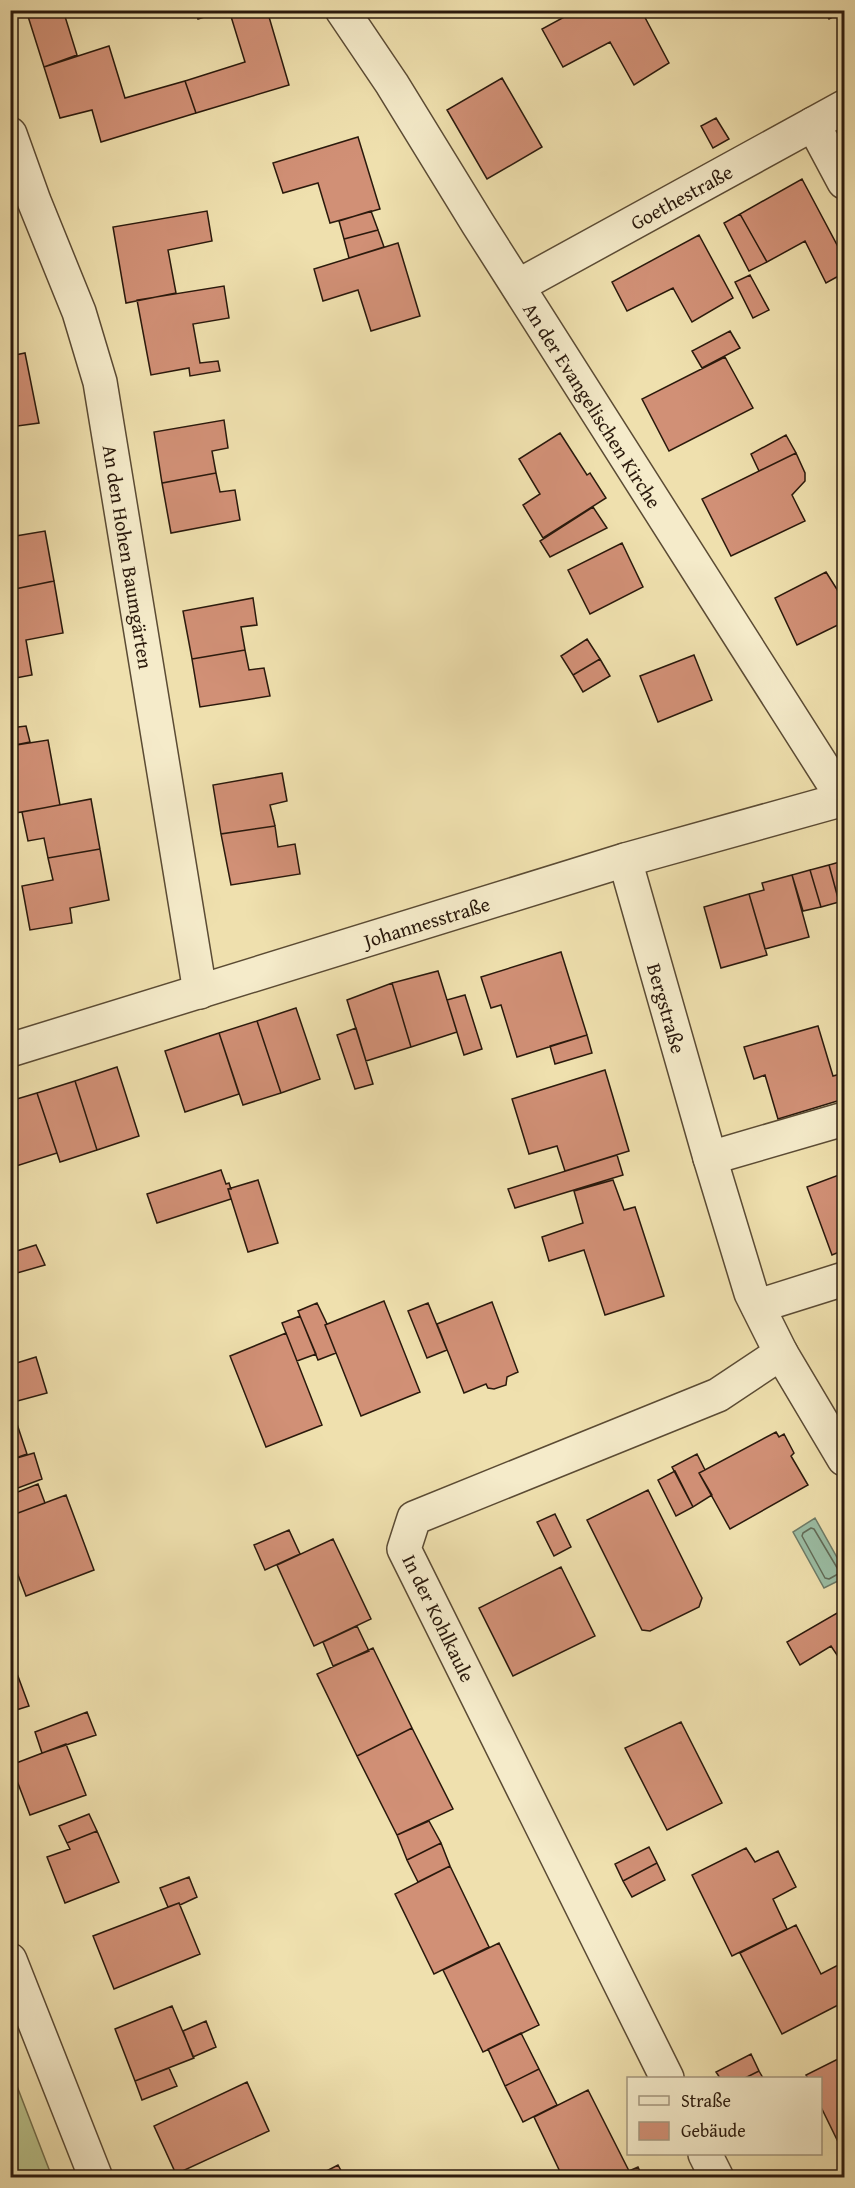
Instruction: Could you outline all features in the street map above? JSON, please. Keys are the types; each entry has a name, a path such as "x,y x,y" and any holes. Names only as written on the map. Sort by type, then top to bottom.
{"street":[{"name":"An der Evangelischen Kirche","path":"342,10 392,84 844,800"},
{"name":"Goethestraße","path":"518,286 844,107"},
{"path":"813,124 844,182"},
{"name":"An den Hohen Baumgärten","path":"10,134 34,201 79,312 100,382 200,992"},
{"name":"Johannesstraße","path":"10,1050 625,860 844,800"},
{"name":"Bergstraße","path":"625,860 710,1158 752,1293 781,1353 844,1459"},
{"path":"710,1158 844,1119"},
{"path":"758,1306 844,1279"},
{"name":"In der Kohlkaule","path":"666,2077 404,1549 414,1518 718,1395 781,1353"},
{"path":"10,1960 96,2178"},
{"path":"706,2155 717,2178"}],"shaded area":[{"path":"10,2068 52,2177 11,2177"}],"water":[{"path":"815,1518 844,1570 844,1578 824,1588 793,1532"}],"building":[{"path":"26,10 63,10 77,55 44,67"},
{"path":"195,10 226,10 198,19"},
{"path":"229,10 267,10 289,85 196,113 185,81 245,62"},
{"path":"577,10 599,10 603,17 614,10 641,10 669,63 634,85 610,42 563,67 542,29"},
{"path":"824,10 844,10 844,11 829,19"},
{"path":"109,46 125,98 185,81 196,113 101,142 92,110 60,118 44,67"},
{"path":"502,78 542,147 487,179 447,110"},
{"path":"716,118 729,139 713,148 701,126"},
{"path":"358,137 380,209 330,223 318,183 283,193 273,163"},
{"path":"802,179 844,258 844,273 826,283 805,241 767,262 740,214"},
{"path":"207,211 212,241 168,250 176,293 126,303 113,227"},
{"path":"371,211 378,230 344,239 339,221"},
{"path":"740,214 767,262 749,271 724,223"},
{"path":"378,230 384,247 349,258 344,239"},
{"path":"699,235 733,298 692,322 673,288 627,311 612,282"},
{"path":"398,243 420,316 371,331 358,290 323,301 314,269"},
{"path":"750,275 769,310 753,318 735,282"},
{"path":"224,286 229,318 193,324 200,363 218,361 220,371 190,376 189,368 151,375 137,300"},
{"path":"730,331 740,348 702,368 692,351"},
{"path":"25,353 39,423 10,427 10,356"},
{"path":"725,357 753,408 669,451 642,399"},
{"path":"224,420 228,448 212,451 216,473 162,483 154,432"},
{"path":"560,433 587,475 590,473 606,498 543,538 523,505 540,494 519,459"},
{"path":"786,435 796,453 759,471 751,454"},
{"path":"796,453 805,473 805,481 792,495 805,521 731,556 702,499"},
{"path":"216,473 220,492 235,490 240,520 171,533 162,483"},
{"path":"593,507 607,528 550,557 540,541"},
{"path":"45,531 54,581 10,590 10,537"},
{"path":"622,543 643,587 590,614 568,570"},
{"path":"826,572 838,591 844,588 844,622 797,645 775,598"},
{"path":"54,581 63,633 26,640 32,675 10,679 10,590"},
{"path":"253,598 257,625 241,627 245,650 192,659 183,611"},
{"path":"587,639 600,659 573,675 561,656"},
{"path":"245,650 249,670 264,668 270,696 200,707 192,659"},
{"path":"694,655 712,700 658,722 640,676"},
{"path":"600,659 610,676 583,692 573,675"},
{"path":"844,695 844,714 838,697"},
{"path":"26,726 30,742 10,746 10,728"},
{"path":"48,740 60,805 10,814 10,746"},
{"path":"282,773 287,801 270,805 275,826 221,834 213,785"},
{"path":"91,799 100,849 48,858 44,838 28,841 22,812"},
{"path":"275,826 278,847 295,844 300,874 231,885 221,834"},
{"path":"100,849 109,900 70,908 72,923 30,930 22,886 53,880 48,858"},
{"path":"844,852 844,920 829,865 843,861 841,853"},
{"path":"829,865 839,902 821,907 810,870"},
{"path":"810,870 821,907 803,911 792,875"},
{"path":"792,875 809,937 765,949 749,894 764,890 762,883"},
{"path":"749,894 767,955 721,968 704,907"},
{"path":"561,952 587,1035 517,1057 501,1005 491,1008 481,977"},
{"path":"438,971 457,1032 411,1047 392,983"},
{"path":"392,983 411,1047 366,1061 347,1000"},
{"path":"465,995 482,1049 464,1055 447,1000"},
{"path":"296,1008 320,1079 281,1093 257,1021"},
{"path":"257,1021 281,1093 243,1105 219,1033"},
{"path":"818,1026 833,1076 844,1073 844,1099 778,1119 765,1075 754,1079 744,1047"},
{"path":"356,1028 373,1084 355,1089 337,1035"},
{"path":"219,1033 239,1094 185,1112 165,1051"},
{"path":"587,1035 592,1053 555,1064 550,1046"},
{"path":"117,1067 139,1136 97,1150 75,1081"},
{"path":"605,1070 629,1151 565,1171 557,1146 529,1154 512,1099"},
{"path":"75,1081 97,1150 60,1162 37,1093"},
{"path":"37,1093 57,1153 10,1168 10,1101"},
{"path":"617,1155 623,1175 515,1208 508,1189"},
{"path":"221,1170 226,1184 229,1183 231,1199 157,1223 147,1194"},
{"path":"844,1173 844,1250 832,1255 807,1187"},
{"path":"258,1180 278,1243 248,1252 228,1189"},
{"path":"613,1180 624,1210 635,1207 664,1296 605,1315 584,1250 549,1261 542,1237 583,1223 574,1191"},
{"path":"36,1245 45,1265 10,1275 10,1253"},
{"path":"384,1301 420,1392 361,1416 325,1325"},
{"path":"492,1302 518,1372 507,1377 506,1385 494,1389 488,1388 486,1384 464,1393 437,1324"},
{"path":"317,1303 327,1324 325,1325 336,1353 318,1360 298,1311"},
{"path":"428,1303 447,1350 427,1358 408,1311"},
{"path":"300,1316 316,1354 297,1361 282,1323"},
{"path":"286,1333 322,1425 266,1447 230,1356"},
{"path":"36,1357 47,1393 10,1403 10,1365"},
{"path":"10,1403 27,1454 10,1460"},
{"path":"776,1432 779,1437 784,1434 794,1453 791,1456 808,1485 730,1529 699,1473"},
{"path":"34,1453 42,1479 10,1491 10,1460"},
{"path":"697,1454 705,1470 699,1473 712,1495 693,1507 672,1467"},
{"path":"675,1471 693,1507 676,1516 658,1480"},
{"path":"38,1484 45,1503 10,1516 10,1495"},
{"path":"648,1490 702,1598 699,1607 650,1631 642,1630 587,1520"},
{"path":"66,1495 94,1570 26,1596 15,1567 10,1569 10,1516"},
{"path":"555,1514 571,1547 554,1556 537,1522"},
{"path":"289,1530 300,1554 265,1570 254,1545"},
{"path":"333,1539 371,1619 314,1646 277,1565"},
{"path":"561,1567 595,1636 513,1676 479,1608"},
{"path":"844,1609 844,1654 839,1658 831,1646 800,1665 787,1642"},
{"path":"357,1626 369,1651 333,1666 323,1642"},
{"path":"373,1648 412,1728 357,1756 317,1674"},
{"path":"12,1660 29,1706 10,1712 10,1661"},
{"path":"87,1712 96,1735 42,1753 35,1732"},
{"path":"681,1722 722,1803 667,1830 625,1748"},
{"path":"412,1728 453,1809 397,1835 357,1756"},
{"path":"66,1744 86,1795 30,1815 11,1765"},
{"path":"89,1814 97,1831 67,1843 59,1826"},
{"path":"429,1821 441,1843 407,1860 397,1835"},
{"path":"97,1831 119,1882 65,1903 47,1857 70,1849 67,1843"},
{"path":"441,1843 450,1866 418,1882 407,1860"},
{"path":"649,1847 657,1863 623,1881 615,1864"},
{"path":"746,1848 755,1862 778,1851 796,1887 773,1899 787,1929 732,1956 692,1875"},
{"path":"657,1863 665,1880 632,1897 623,1881"},
{"path":"450,1866 489,1947 434,1974 395,1894"},
{"path":"189,1877 197,1897 180,1905 179,1903 168,1907 160,1888"},
{"path":"179,1903 200,1954 114,1989 93,1936"},
{"path":"796,1925 821,1974 844,1962 844,2002 782,2034 740,1953"},
{"path":"499,1943 539,2025 483,2052 443,1970"},
{"path":"172,2006 194,2058 135,2081 115,2029"},
{"path":"206,2021 216,2047 193,2057 183,2031"},
{"path":"521,2033 539,2069 505,2086 488,2049"},
{"path":"751,2054 759,2071 747,2077 719,2077 716,2072"},
{"path":"844,2056 844,2154 822,2109 822,2077 807,2077 806,2075"},
{"path":"169,2068 177,2086 142,2100 135,2081"},
{"path":"539,2069 557,2105 523,2122 505,2086"},
{"path":"759,2071 762,2077 747,2077"},
{"path":"247,2082 269,2131 176,2174 154,2126"},
{"path":"588,2090 629,2171 615,2178 563,2178 534,2117"},
{"path":"338,2165 345,2178 313,2178"},
{"path":"638,2167 643,2178 615,2178 629,2171"}]}
